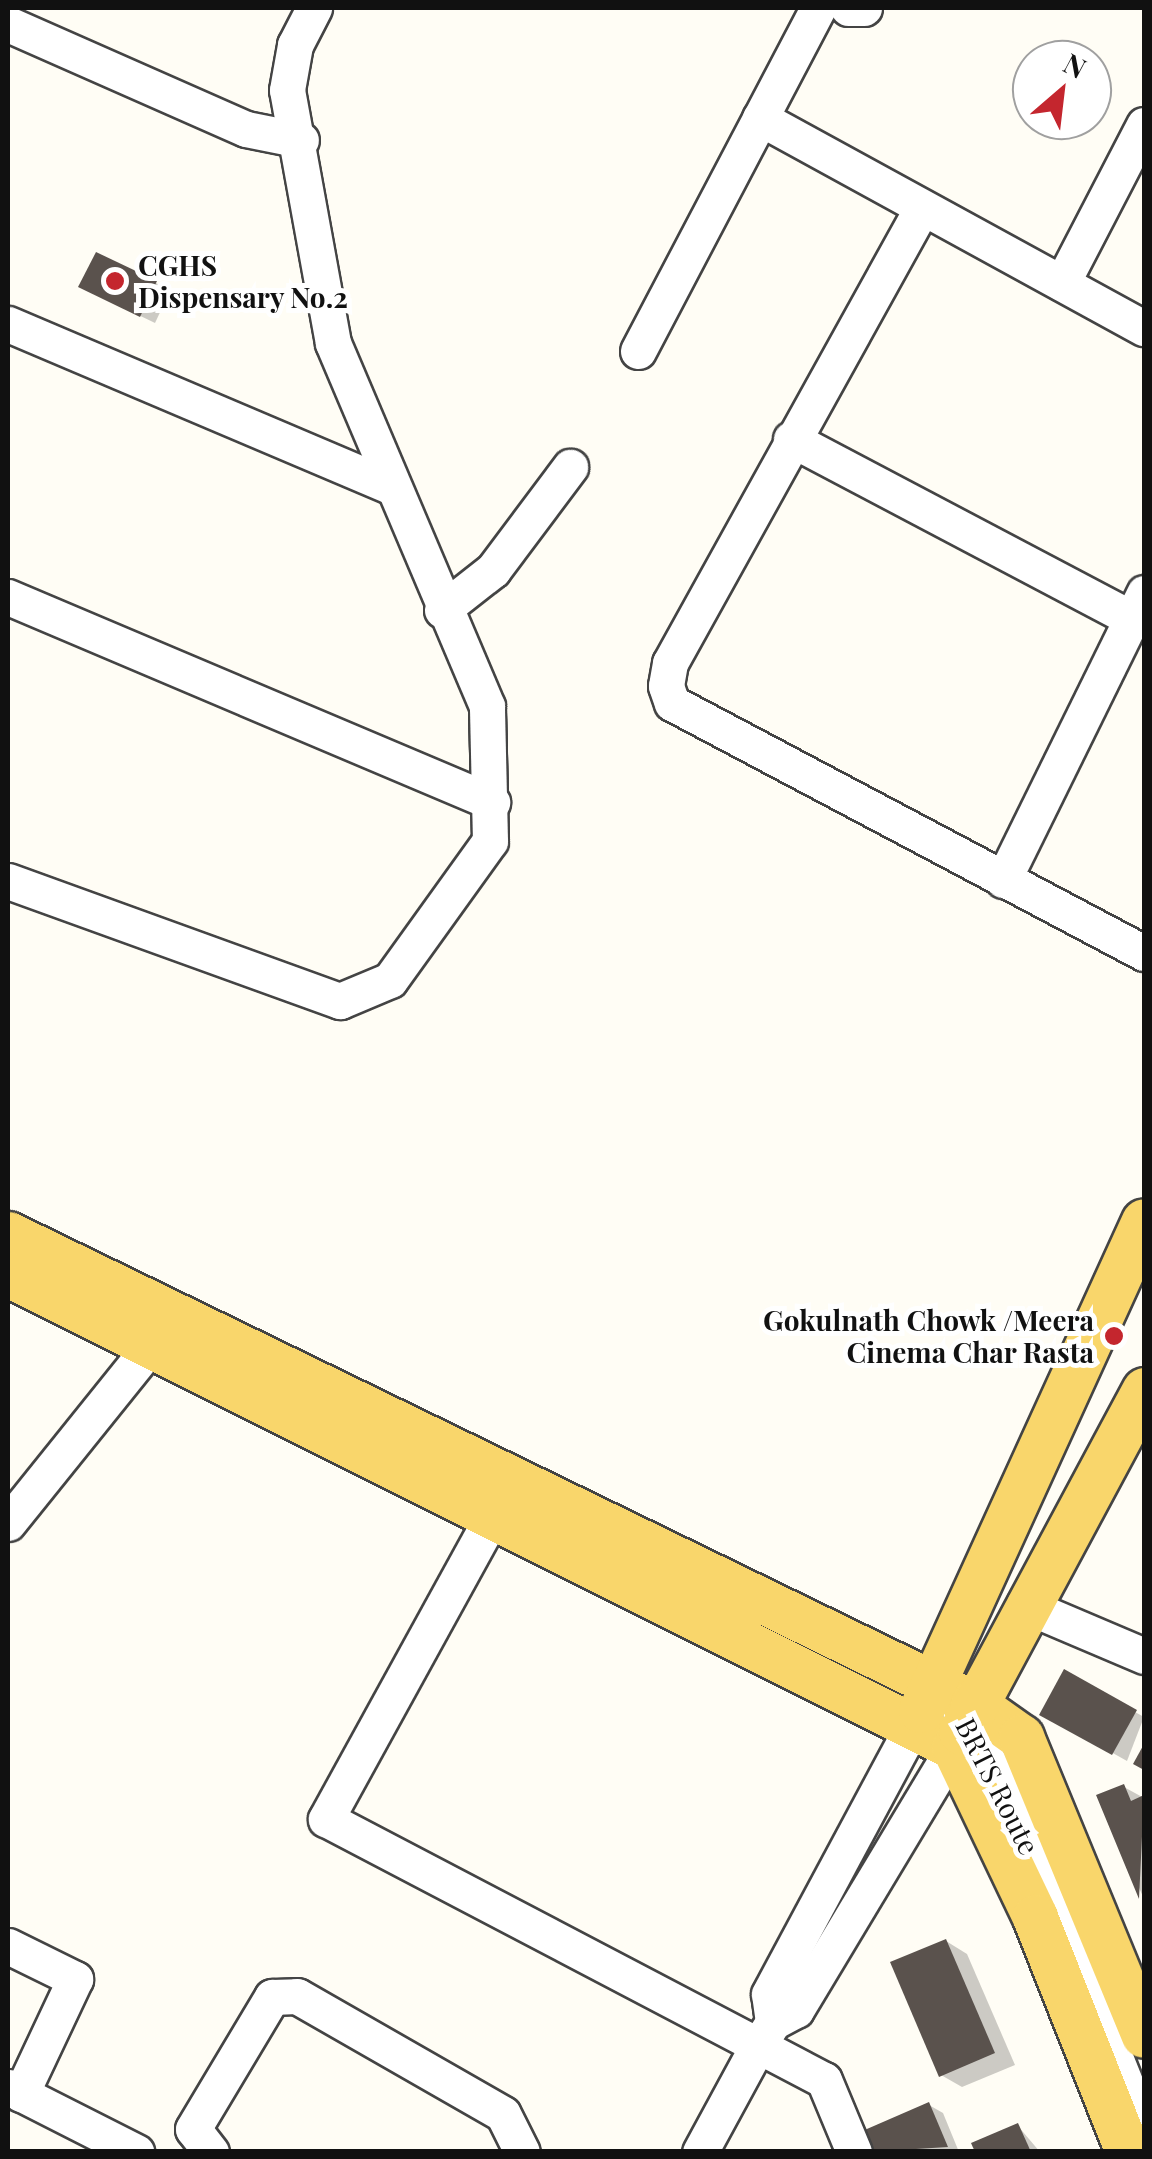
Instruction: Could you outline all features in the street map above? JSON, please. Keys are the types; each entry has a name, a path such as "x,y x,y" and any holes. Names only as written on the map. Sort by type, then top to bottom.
{"main road":[{"path":"1128,2152 956,1710 1144,1221"},
{"path":"8,1234 150,1346 913,1725 956,1710 1024,1605 1144,1390"},
{"path":"8,1274 73,1288 956,1710 1021,1737 1144,2036"}],"street":[{"path":"8,882 340,1001 390,980 490,841 487,706 442,610 334,343 301,140 287,90 294,45 314,8"},
{"path":"638,352 818,8"},
{"path":"848,8 864,8"},
{"path":"8,24 246,129 301,140"},
{"path":"760,118 1144,328"},
{"path":"1062,283 1144,125"},
{"path":"922,208 670,663 672,703 1144,954"},
{"path":"8,324 390,486"},
{"path":"791,440 1137,605 1003,880"},
{"path":"442,610 494,570 570,468"},
{"path":"8,597 492,802"},
{"name":"BRTS Route","path":"1144,1270 1061,1444 956,1710 1013,1802 1144,2130"},
{"path":"8,1523 150,1346"},
{"path":"492,1517 326,1819 765,2035 824,2080 854,2152"},
{"path":"1024,1605 1144,1656"},
{"path":"700,2152 765,2035 796,2010 956,1710"},
{"path":"765,2035 768,1994 913,1725"},
{"path":"8,1946 75,1979 14,2091 136,2152"},
{"path":"211,2152 193,2129 272,1997 297,1996 503,2114 522,2152"}],"building":[{"path":"96,252 157,281 140,317 78,287"},
{"path":"1064,1669 1137,1710 1112,1755 1039,1715"},
{"path":"1144,1744 1144,1770 1133,1764"},
{"path":"1124,1784 1131,1801 1144,1795 1139,1899 1096,1795"},
{"path":"946,1939 995,2053 939,2077 890,1962"},
{"path":"929,2102 948,2147 868,2152 860,2132"},
{"path":"1018,2123 1031,2152 975,2152 971,2143"}],"place":[{"name":"CGHS Dispensary No.2","path":"115,281"},
{"name":"Gokulnath Chowk /Meera Cinema Char Rasta","path":"1114,1336"}]}
